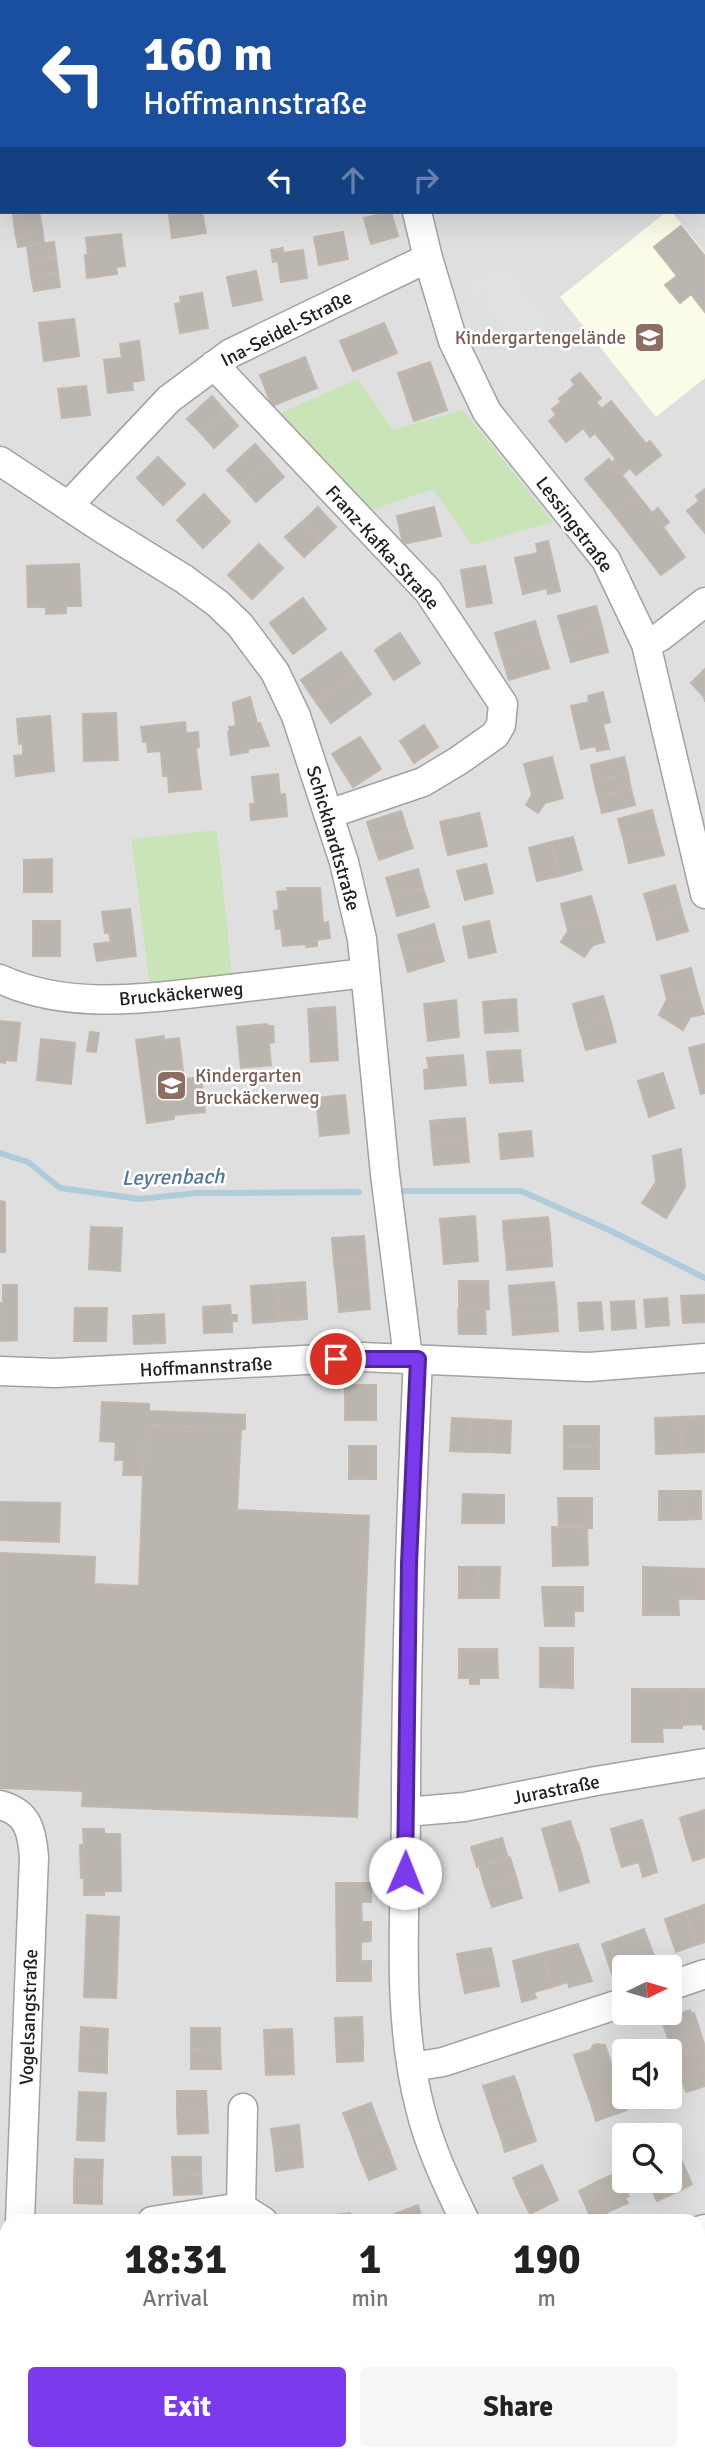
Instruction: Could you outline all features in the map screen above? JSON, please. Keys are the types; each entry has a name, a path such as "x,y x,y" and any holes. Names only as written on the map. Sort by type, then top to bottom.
{"street":[{"name":"Lessingstraße","path":"417,214 453,341 487,412 606,560 646,644 704,888"},
{"name":"Ina-Seidel-Straße","path":"68,506 169,398 231,353 428,258"},
{"name":"Franz-Kafka-Straße","path":"214,365 428,591 503,704 501,725 495,735 458,761 423,782 329,814"},
{"name":"Schickhardtstraße","path":"0,461 184,579 217,603 240,625 275,672 296,716 355,903 365,973 384,1174 413,1359 404,1966 412,2067 419,2106 432,2149 462,2214"},
{"path":"646,644 660,637 705,602"},
{"name":"Bruckäckerweg","path":"0,979 22,990 50,996 110,999 166,996 365,973"},
{"name":"Hoffmannstraße","path":"0,1371 55,1373 362,1357 589,1367 705,1358"},
{"name":"Jurastraße","path":"406,1811 464,1807 596,1780 705,1763"},
{"name":"Vogelsangstraße","path":"12,1810 32,1830 34,1857 20,2214"},
{"path":"682,1982 705,1974"},
{"path":"412,2067 443,2062 612,2006"},
{"path":"243,2108 252,2214"}],"shaded area":[{"path":"0,214 705,214 705,2214 0,2214"},
{"name":"Kindergartengelände","path":"664,214 674,214 705,253 705,378 656,417 560,297"},
{"path":"507,268 550,321 517,344 481,305 491,297 485,290 475,298 467,280"},
{"path":"457,317 466,318 493,388 488,394"},
{"path":"508,421 516,422 566,484 562,490"}],"green space":[{"path":"358,379 393,430 463,410 553,522 472,545 433,489 363,513 274,416"},
{"path":"217,830 232,975 150,984 131,839"}],"building":[{"path":"39,214 42,227 15,231 13,215"},
{"path":"202,214 206,233 172,238 169,215"},
{"path":"392,214 398,236 371,244 364,218"},
{"path":"681,226 705,256 705,312 691,294 680,303 665,285 677,276 654,247"},
{"path":"42,227 44,243 18,247 15,231"},
{"path":"343,232 348,259 319,265 314,237"},
{"path":"121,234 125,266 116,267 117,274 87,278 86,238"},
{"path":"54,242 56,257 29,261 27,246"},
{"path":"283,248 283,253 303,250 307,278 281,282 278,261 273,262 271,250"},
{"path":"56,257 58,272 31,276 29,261"},
{"path":"256,271 262,300 233,306 227,277"},
{"path":"58,272 60,287 34,291 31,276"},
{"path":"202,293 208,328 180,333 175,304 181,303 180,297"},
{"path":"74,319 79,356 44,361 39,323"},
{"path":"384,323 397,353 353,371 340,341"},
{"path":"139,341 144,380 132,382 133,390 108,393 104,360 122,358 120,344"},
{"path":"305,357 317,388 272,406 260,375"},
{"path":"430,362 447,410 414,421 398,373"},
{"path":"580,373 601,398 596,402 602,409 611,401 646,444 650,441 661,455 636,475 630,468 622,475 612,463 616,459 595,433 590,437 583,428 566,442 549,421 556,415 552,409 575,385 571,380"},
{"path":"86,386 90,415 62,418 58,389"},
{"path":"212,396 225,411 201,433 187,419"},
{"path":"225,411 238,426 214,448 201,433"},
{"path":"255,444 270,461 242,486 227,470"},
{"path":"158,457 185,484 163,505 137,478"},
{"path":"609,459 637,494 613,513 585,479"},
{"path":"270,461 284,477 256,502 242,486"},
{"path":"705,489 705,533 687,511 699,501 696,496"},
{"path":"204,494 230,522 203,548 177,520"},
{"path":"637,494 652,513 658,508 669,522 663,527 685,557 661,575 613,513"},
{"path":"318,507 336,527 320,542 302,522"},
{"path":"434,507 441,536 403,544 397,516"},
{"path":"302,522 320,542 304,557 285,537"},
{"path":"548,541 560,591 548,594 547,588 523,594 515,558 538,553 536,544"},
{"path":"259,544 283,568 252,599 228,575"},
{"path":"79,564 81,606 66,606 66,613 46,614 46,607 28,607 27,566"},
{"path":"485,566 492,603 467,607 461,570"},
{"path":"303,598 326,629 293,654 270,623"},
{"path":"596,606 602,627 564,637 558,616"},
{"path":"535,621 541,642 501,654 495,633"},
{"path":"602,627 608,652 571,662 564,637"},
{"path":"400,633 420,663 394,680 375,650"},
{"path":"541,642 549,668 509,680 501,654"},
{"path":"341,652 356,673 316,702 301,680"},
{"path":"705,669 705,702 704,697 691,683"},
{"path":"356,673 371,694 331,723 316,702"},
{"path":"603,692 610,722 603,724 609,749 597,751 596,746 581,749 571,706 589,702 588,696"},
{"path":"250,697 257,723 260,723 269,746 247,749 248,752 231,755 228,732 229,727 236,726 233,703"},
{"path":"116,713 118,760 84,761 83,714"},
{"path":"50,716 54,771 16,776 14,756 23,755 23,743 19,744 17,719"},
{"path":"185,722 186,733 198,732 199,747 196,748 201,789 169,792 168,776 163,776 161,751 148,752 147,742 143,742 141,727"},
{"path":"424,725 438,747 414,763 400,741"},
{"path":"360,737 381,769 353,787 332,754"},
{"path":"552,757 563,798 545,803 538,813 526,805 532,795 524,764"},
{"path":"624,757 628,773 594,781 591,765"},
{"path":"628,773 631,789 598,797 594,781"},
{"path":"278,774 280,795 285,794 287,816 251,820 250,804 255,804 252,777"},
{"path":"631,789 635,805 602,813 598,797"},
{"path":"652,810 658,833 624,841 618,819"},
{"path":"401,811 407,830 373,841 367,822"},
{"path":"479,813 487,846 448,855 440,822"},
{"path":"407,830 413,848 379,860 373,841"},
{"path":"658,833 664,855 629,863 624,841"},
{"path":"573,837 582,870 559,876 551,842"},
{"path":"551,842 559,876 537,881 529,848"},
{"path":"52,859 52,892 24,892 24,860"},
{"path":"486,864 493,893 465,900 457,871"},
{"path":"418,869 423,888 392,897 386,878"},
{"path":"675,885 681,908 651,917 644,894"},
{"path":"287,888 320,888 323,923 328,922 330,938 317,940 317,946 283,946 281,928 276,929 274,911 279,910 277,892 288,891"},
{"path":"423,888 429,907 397,916 392,897"},
{"path":"591,896 598,919 567,927 561,904"},
{"path":"681,908 688,931 657,940 651,917"},
{"path":"130,909 136,956 97,961 94,944 111,942 109,933 105,933 102,912"},
{"path":"598,919 604,942 593,945 584,957 561,942 568,931 567,927"},
{"path":"33,921 60,921 60,956 33,956"},
{"path":"489,921 496,952 469,958 463,927"},
{"path":"434,924 439,943 403,953 398,935"},
{"path":"439,943 444,961 408,972 403,953"},
{"path":"691,968 697,991 667,999 661,976"},
{"path":"697,991 704,1014 690,1017 683,1030 659,1015 667,999"},
{"path":"603,996 610,1019 579,1027 573,1004"},
{"path":"516,999 518,1031 485,1033 483,1002"},
{"path":"456,1000 459,1037 428,1041 424,1004"},
{"path":"335,1007 338,1060 311,1062 308,1009"},
{"path":"610,1019 616,1042 586,1050 579,1027"},
{"path":"0,1021 20,1023 16,1061 0,1062"},
{"path":"267,1024 273,1026 274,1042 269,1043 271,1065 241,1068 237,1027"},
{"path":"90,1032 99,1033 96,1052 87,1051"},
{"name":"Kindergarten Bruckäckerweg","path":"164,1036 164,1040 179,1038 184,1079 201,1077 205,1112 174,1115 174,1119 147,1123 136,1040"},
{"path":"41,1039 75,1043 71,1084 37,1080"},
{"path":"705,1044 705,1069 695,1072 689,1048"},
{"path":"520,1050 523,1081 490,1083 487,1052"},
{"path":"463,1055 466,1085 425,1089 424,1070 429,1069 427,1058"},
{"path":"705,1069 705,1093 701,1094 695,1072"},
{"path":"663,1073 674,1108 649,1117 638,1081"},
{"path":"345,1095 349,1133 320,1136 316,1098"},
{"path":"465,1118 467,1140 432,1143 430,1121"},
{"path":"531,1131 533,1156 501,1159 499,1134"},
{"path":"467,1140 469,1162 434,1165 432,1143"},
{"path":"681,1149 685,1187 666,1218 642,1203 656,1182 653,1156"},
{"path":"0,1201 5,1202 5,1252 0,1252"},
{"path":"475,1216 478,1261 444,1264 440,1219"},
{"path":"548,1217 550,1234 504,1238 503,1221"},
{"path":"91,1227 122,1228 120,1271 89,1269"},
{"path":"550,1234 551,1250 506,1254 504,1238"},
{"path":"364,1236 366,1260 334,1263 332,1238"},
{"path":"551,1250 552,1266 507,1270 506,1254"},
{"path":"366,1260 368,1284 337,1287 334,1263"},
{"path":"459,1281 488,1281 489,1309 459,1310"},
{"path":"305,1282 307,1319 280,1321 278,1284"},
{"path":"554,1282 556,1298 510,1302 509,1286"},
{"path":"278,1284 280,1321 253,1323 251,1286"},
{"path":"368,1284 370,1309 339,1312 337,1287"},
{"path":"3,1285 17,1285 17,1340 0,1341"},
{"path":"705,1295 705,1322 683,1323 681,1296"},
{"path":"556,1298 557,1314 512,1318 510,1302"},
{"path":"667,1298 669,1325 646,1327 644,1300"},
{"path":"634,1301 636,1328 612,1330 611,1302"},
{"path":"601,1302 603,1329 580,1331 578,1303"},
{"path":"230,1305 231,1315 237,1315 237,1321 232,1321 232,1332 204,1333 203,1307"},
{"path":"75,1308 107,1308 106,1341 74,1341"},
{"path":"485,1309 486,1334 459,1334 458,1310"},
{"path":"164,1314 165,1343 134,1344 133,1316"},
{"path":"557,1314 558,1331 513,1335 512,1318"},
{"path":"345,1385 376,1385 376,1420 345,1420"},
{"path":"102,1402 149,1404 149,1411 245,1415 245,1429 145,1425 143,1475 123,1475 124,1460 115,1460 116,1442 100,1441"},
{"path":"705,1416 705,1452 681,1453 680,1417"},
{"path":"680,1417 681,1453 656,1454 655,1418"},
{"path":"452,1418 471,1419 470,1452 450,1451"},
{"path":"471,1419 491,1420 489,1452 470,1452"},
{"path":"491,1420 511,1421 510,1453 489,1452"},
{"path":"145,1425 241,1429 237,1510 369,1516 357,1817 82,1806 83,1791 0,1788 0,1553 95,1557 94,1584 139,1586"},
{"path":"564,1426 599,1426 599,1447 564,1447"},
{"path":"349,1446 376,1446 376,1479 349,1479"},
{"path":"564,1447 599,1447 599,1469 564,1469"},
{"path":"659,1491 680,1491 680,1520 659,1520"},
{"path":"680,1491 701,1491 701,1519 680,1520"},
{"path":"463,1494 504,1495 504,1523 462,1523"},
{"path":"558,1498 592,1498 592,1528 559,1526"},
{"path":"0,1502 60,1503 59,1542 0,1540"},
{"path":"552,1527 587,1528 588,1565 553,1566"},
{"path":"459,1567 479,1567 480,1598 459,1598"},
{"path":"479,1567 500,1567 499,1598 480,1598"},
{"path":"643,1567 704,1569 704,1599 678,1599 679,1615 643,1615"},
{"path":"542,1587 583,1587 583,1611 574,1611 574,1626 545,1626"},
{"path":"540,1648 573,1648 573,1688 540,1687"},
{"path":"459,1649 497,1649 498,1678 479,1678 479,1684 470,1684 470,1678 459,1678"},
{"path":"632,1689 682,1689 682,1728 662,1728 663,1742 632,1742"},
{"path":"682,1689 705,1689 705,1729 703,1724 682,1725"},
{"path":"705,1810 705,1834 686,1839 680,1818"},
{"path":"642,1820 648,1839 616,1848 611,1829"},
{"path":"570,1821 589,1882 560,1891 542,1829"},
{"path":"83,1829 104,1829 104,1834 120,1834 121,1891 104,1891 104,1895 84,1895 80,1845 84,1845"},
{"path":"705,1834 705,1857 693,1861 686,1839"},
{"path":"502,1838 508,1858 477,1867 471,1847"},
{"path":"648,1839 657,1872 643,1877 639,1862 622,1867 616,1848"},
{"path":"510,1857 516,1877 485,1887 479,1866"},
{"path":"516,1877 522,1898 492,1907 485,1887"},
{"path":"336,1883 371,1883 371,1902 361,1902 362,1922 371,1922 371,1941 361,1942 361,1961 371,1961 371,1981 337,1981"},
{"path":"704,1905 705,1942 696,1945 685,1912"},
{"path":"685,1912 696,1945 676,1952 665,1919"},
{"path":"87,1915 119,1917 116,1998 84,1997"},
{"path":"644,1929 654,1955 612,1955 612,1974 602,1944"},
{"path":"578,1944 592,1981 569,1987 568,1982 552,1987 543,1953"},
{"path":"491,1948 495,1967 461,1974 457,1954"},
{"path":"543,1953 552,1987 534,1992 536,1998 522,2002 513,1961"},
{"path":"495,1967 499,1986 465,1993 461,1974"},
{"path":"690,2010 694,2013 700,2031 668,2039 663,2025 682,2025 682,2013"},
{"path":"362,2017 363,2040 336,2040 335,2018"},
{"path":"81,2027 108,2029 107,2051 80,2049"},
{"path":"191,2028 220,2028 220,2048 191,2049"},
{"path":"292,2029 293,2052 265,2053 264,2030"},
{"path":"700,2031 705,2047 682,2055 682,2039 675,2039"},
{"path":"336,2040 363,2040 363,2061 337,2062"},
{"path":"593,2045 605,2045 612,2066 612,2079 585,2088 574,2055 591,2050"},
{"path":"705,2047 705,2066 682,2073 682,2055"},
{"path":"220,2048 221,2069 191,2069 191,2049"},
{"path":"80,2049 107,2051 107,2073 79,2071"},
{"path":"293,2052 294,2074 266,2075 265,2053"},
{"path":"705,2066 705,2086 686,2092 682,2073"},
{"path":"514,2076 520,2092 489,2103 483,2086"},
{"path":"612,2079 612,2097 591,2104 585,2088"},
{"path":"177,2091 206,2091 207,2112 177,2112"},
{"path":"79,2092 106,2093 105,2117 78,2116"},
{"path":"520,2092 525,2109 494,2119 489,2103"},
{"path":"612,2097 612,2109 627,2110 596,2121 591,2104"},
{"path":"371,2103 379,2125 352,2135 343,2113"},
{"path":"525,2109 531,2125 500,2135 494,2119"},
{"path":"177,2112 207,2112 208,2133 178,2134"},
{"path":"78,2116 105,2117 104,2141 77,2140"},
{"path":"299,2125 301,2146 274,2150 271,2129"},
{"path":"379,2125 388,2147 360,2158 352,2135"},
{"path":"531,2125 536,2141 505,2152 500,2135"},
{"path":"301,2146 303,2167 276,2171 274,2150"},
{"path":"388,2147 396,2169 369,2180 360,2158"},
{"path":"172,2157 201,2157 201,2175 173,2176"},
{"path":"75,2159 103,2160 102,2182 74,2181"},
{"path":"682,2162 692,2184 682,2189"},
{"path":"542,2165 550,2182 521,2196 513,2178"},
{"path":"201,2175 202,2194 174,2195 173,2176"},
{"path":"612,2175 612,2193 628,2193 629,2196 625,2198 628,2203 610,2211 596,2182"},
{"path":"74,2181 102,2182 102,2204 74,2203"},
{"path":"550,2182 558,2200 530,2214 521,2196"},
{"path":"596,2182 610,2211 604,2214 589,2214 579,2191"},
{"path":"653,2193 675,2193 657,2201"},
{"path":"418,2205 421,2214 395,2214"}],"waterway":[{"name":"Leyrenbach","path":"0,1153 28,1162 60,1188 140,1199 197,1193 359,1192"},
{"name":"Leyrenbach","path":"394,1191 521,1191 609,1230 705,1278"}],"place":[{"name":"Kindergartengelände","path":"649,337"},
{"name":"Kindergarten Bruckäckerweg","path":"172,1086"}],"route":[{"path":"336,1359 418,1359 409,1564 405,1873"}]}
